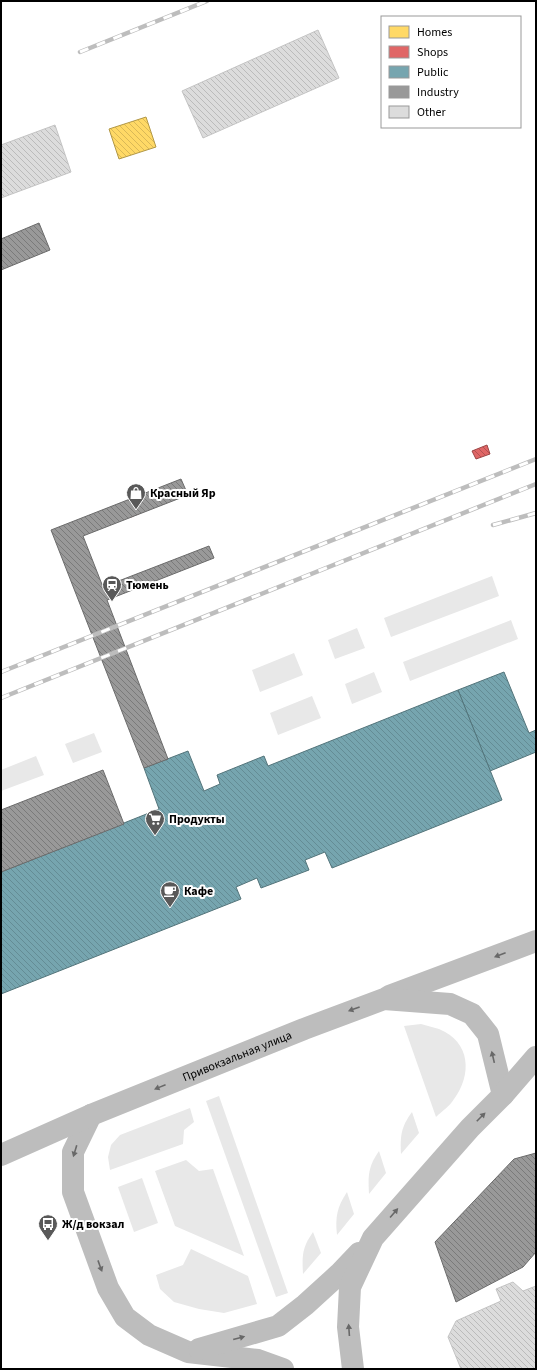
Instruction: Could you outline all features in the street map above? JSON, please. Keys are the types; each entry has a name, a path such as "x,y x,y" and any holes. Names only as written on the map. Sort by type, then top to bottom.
{"street":[{"name":"Привокзальная улица","path":"1,1155 90,1115 304,1029 536,941"},
{"name":"Привокзальная улица","path":"384,998 450,1004 472,1014 488,1034 503,1095"},
{"path":"188,1352 278,1326 305,1305 339,1274 373,1238 470,1128 503,1095 536,1057"},
{"path":"90,1115 73,1152 73,1192 108,1288 125,1317 149,1335 188,1352 258,1360 283,1369"},
{"path":"353,1369 348,1327 350,1287 373,1238"}],"shaded area":[{"path":"492,576 499,596 391,637 384,618"},
{"path":"511,620 518,639 410,681 403,662"},
{"path":"357,628 365,648 335,659 328,640"},
{"path":"294,653 303,675 260,692 252,670"},
{"path":"374,672 382,692 352,704 345,684"},
{"path":"312,696 321,718 278,735 270,713"},
{"path":"94,733 102,752 73,763 65,744"},
{"path":"36,756 44,775 1,791 1,770"},
{"path":"421,1024 439,1029 450,1035 463,1051 465,1060 466,1070 460,1090 452,1102 436,1117 404,1026"},
{"path":"219,1096 288,1293 276,1297 206,1101"},
{"path":"190,1108 194,1122 184,1130 183,1144 110,1170 108,1157 111,1145 120,1135"},
{"path":"412,1112 419,1133 401,1154 403,1127"},
{"path":"379,1151 386,1173 369,1194 370,1171"},
{"path":"186,1160 199,1171 213,1169 244,1256 175,1226 155,1171"},
{"path":"142,1178 158,1223 134,1232 118,1187"},
{"path":"347,1192 354,1214 337,1235 336,1223 338,1212"},
{"path":"313,1232 321,1253 303,1274 305,1247"},
{"path":"191,1249 248,1276 257,1304 224,1313 199,1309 174,1302 160,1289 156,1275 183,1265"}],"building: Homes":[{"path":"146,117 156,147 119,159 109,129"}],"building: Shops":[{"path":"487,445 490,454 476,459 472,451"},
{"name":"Красный Яр","path":"142,503 145,511 131,517 128,509"}],"building: Public":[{"path":"504,672 529,733 536,730 536,752 490,771 458,690"},
{"path":"458,690 502,800 332,868 325,852 305,860 309,870 261,888 257,878 236,887 241,899 1,994 1,872 159,809 144,768 188,751 204,791 220,784 217,775 264,756 268,766"}],"building: Industry":[{"path":"39,223 50,250 1,270 1,239"},
{"path":"181,479 188,495 83,536 103,587 209,546 214,558 107,600 168,759 144,768 51,530"},
{"path":"103,770 124,824 1,872 1,810"},
{"path":"536,1153 536,1252 523,1267 456,1302 435,1242 514,1159"}],"building: Other":[{"path":"318,30 339,78 203,138 182,91"},
{"path":"55,125 71,172 1,198 1,145"},
{"path":"513,1282 523,1291 536,1286 536,1369 461,1369 448,1337 456,1321 501,1301 496,1289"}],"railway":[{"path":"80,52 207,1"},
{"path":"1,672 536,459"},
{"path":"1,698 536,484"},
{"path":"493,525 536,513"}],"place":[{"name":"Красный Яр","path":"136,510"},
{"name":"Тюмень","path":"112,602"},
{"name":"Продукты","path":"155,836"},
{"name":"Кафе","path":"170,908"},
{"name":"Ж/д вокзал","path":"48,1241"}]}
